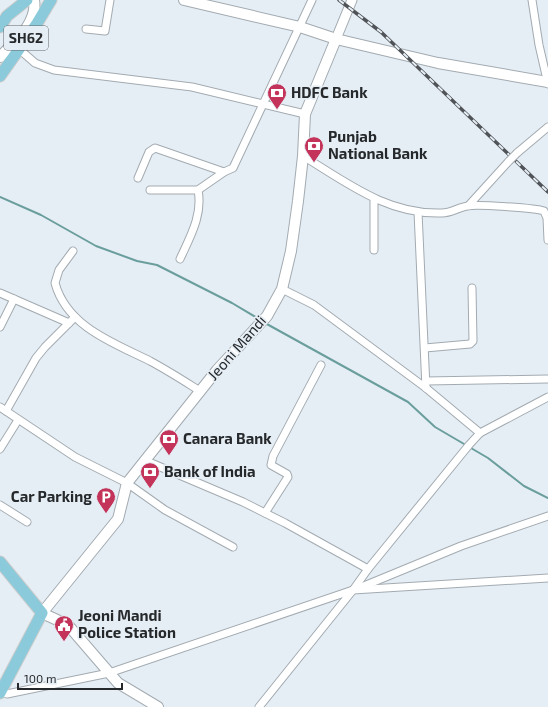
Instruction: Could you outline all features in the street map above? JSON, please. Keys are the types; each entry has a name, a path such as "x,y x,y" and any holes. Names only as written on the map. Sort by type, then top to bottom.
{"main road":[{"name":"SH62","path":"0,27 7,16 27,0"},
{"path":"0,57 16,46 35,10 34,0"},
{"name":"SH62","path":"0,76 16,46 36,26 51,0"},
{"path":"184,0 300,27 336,39 438,63 548,83"},
{"name":"Jeoni Mandi","path":"42,613 118,519 127,483 144,460 200,391 266,316 282,289 291,251 303,156 305,114 336,39"},
{"path":"0,562 42,613 68,625 118,684 158,707"},
{"path":"1,692 42,613"}],"street":[{"path":"86,29 105,31 110,0"},
{"path":"150,190 198,190 224,172 233,168 264,105 312,0"},
{"path":"336,39 352,0"},
{"path":"532,0 548,83"},
{"path":"16,46 35,63 54,70 192,87 305,114"},
{"path":"469,205 517,153 548,127"},
{"path":"138,178 149,152 155,148 224,172"},
{"path":"303,156 358,191 374,199 401,209 418,212 448,212 469,205 544,211 547,217 548,240"},
{"path":"180,259 196,223 200,200 198,190"},
{"path":"374,199 374,250"},
{"path":"418,212 426,385"},
{"path":"73,251 59,270 55,283 64,302 75,317 94,333 107,341 150,361 200,391"},
{"path":"425,348 470,344 473,341 472,288"},
{"path":"282,289 314,305 426,385 480,433"},
{"path":"0,293 69,323"},
{"path":"0,328 14,299"},
{"path":"75,317 36,358 3,409 75,457 127,483 165,510 233,547"},
{"path":"266,513 288,477 287,474 272,466 273,456 321,365"},
{"path":"426,385 548,379"},
{"path":"259,707 353,590 368,569 480,433 548,397"},
{"path":"0,449 18,420"},
{"path":"144,460 266,513 368,569"},
{"path":"0,505 27,522"},
{"path":"1,692 7,694 109,673 353,590 461,546 548,516"},
{"path":"353,590 548,578"}],"waterway":[{"path":"0,197 41,215 96,246 137,261 157,265 232,303 259,319"},
{"path":"265,323 408,402 435,427 488,458 524,486 548,498"}],"railway":[{"path":"339,0 381,32 548,192"}],"place":[{"name":"HDFC Bank","path":"277,110"},
{"name":"Punjab National Bank","path":"314,163"},
{"name":"Canara Bank","path":"169,456"},
{"name":"Bank of India","path":"150,489"},
{"name":"Car Parking","path":"106,514"},
{"name":"Jeoni Mandi Police Station","path":"64,642"}]}
